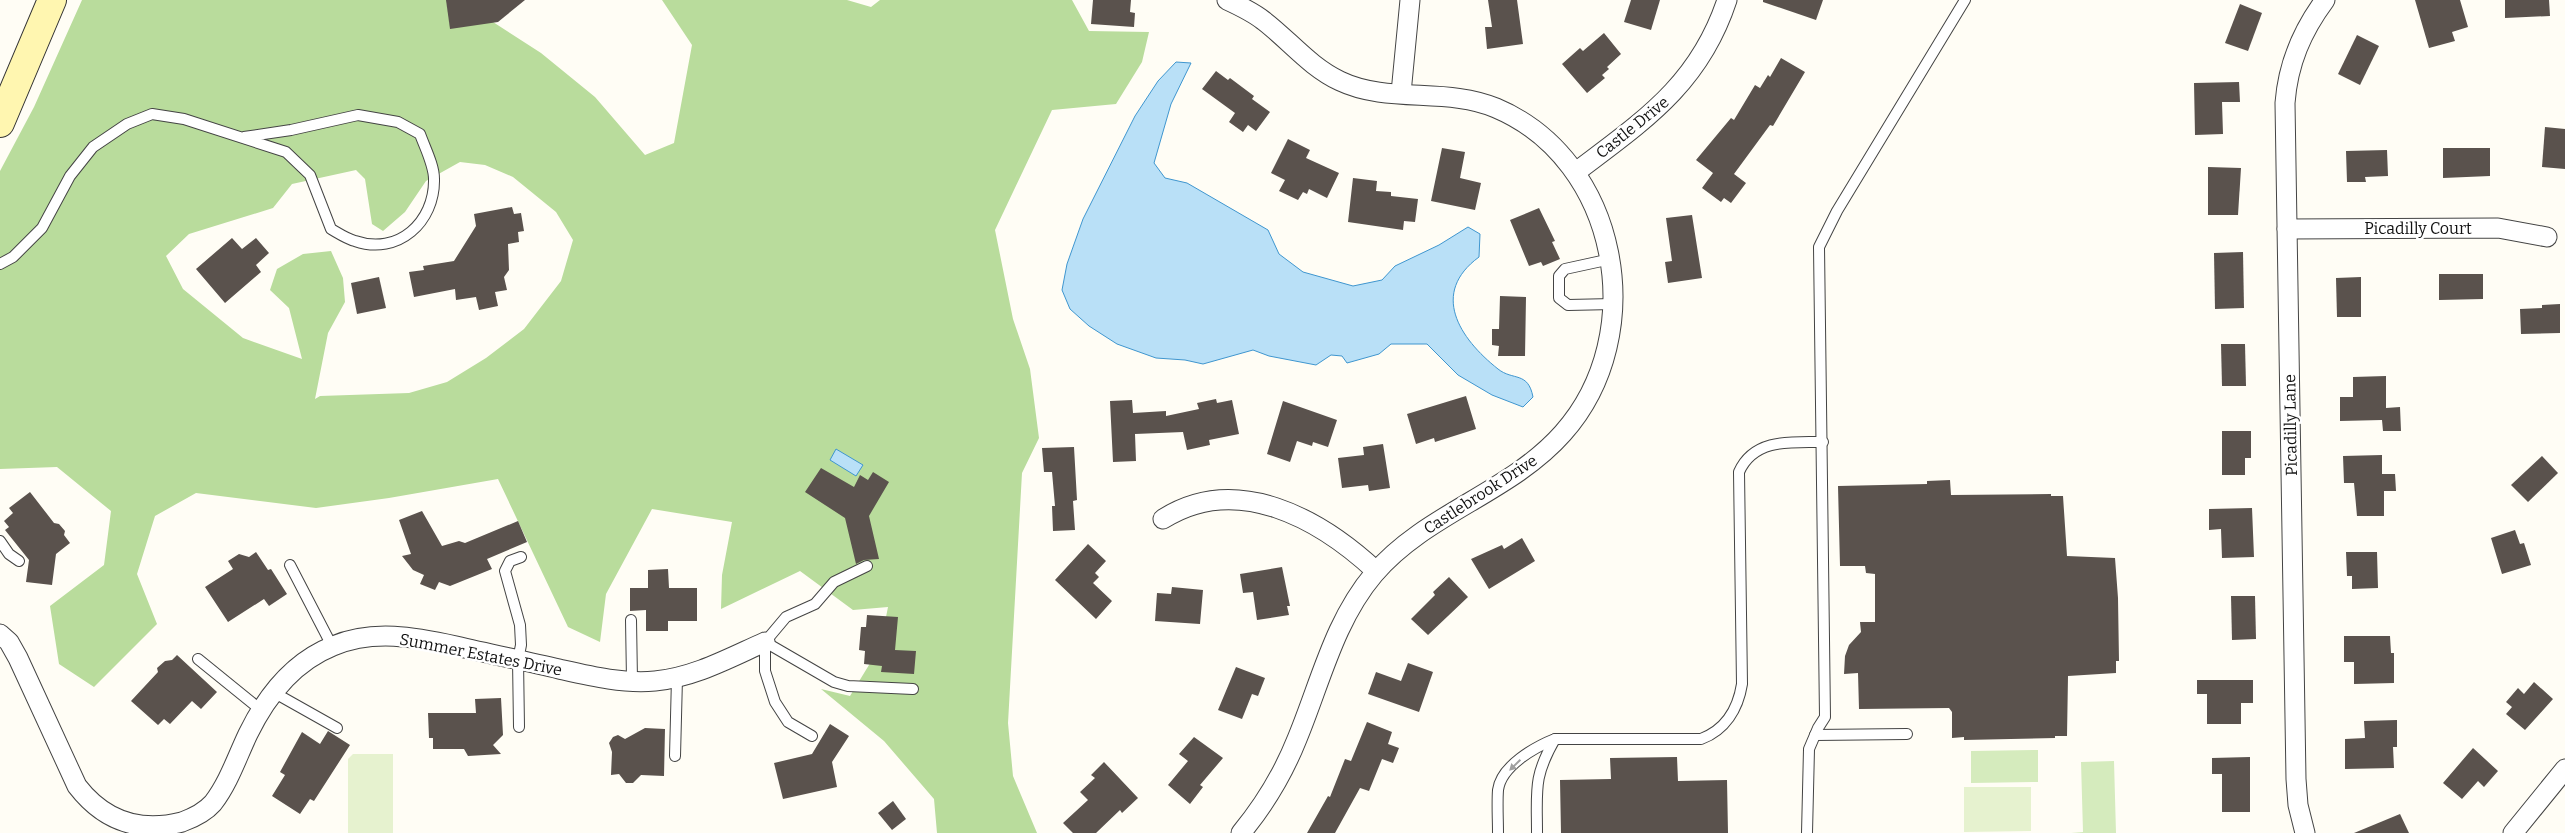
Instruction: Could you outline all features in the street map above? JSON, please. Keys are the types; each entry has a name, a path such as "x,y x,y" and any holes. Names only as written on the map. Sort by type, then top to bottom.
{"street":[{"path":"0,123 52,0"},
{"name":"Castlebrook Drive","path":"1227,0 1263,19 1318,69 1340,81 1364,89 1476,102 1509,113 1524,122 1551,144 1576,172 1598,214 1610,259 1613,304 1609,338 1602,364 1584,404 1563,433 1524,469 1431,525 1396,550 1357,596 1345,617 1296,742 1278,782 1260,810 1241,833"},
{"path":"1401,93 1410,0"},
{"name":"Castle Drive","path":"1576,172 1657,110 1675,92 1706,50 1727,0"},
{"name":"Picadilly Lane","path":"2304,833 2298,805 2296,779 2286,94 2295,52 2310,21 2326,0"},
{"name":"Picadilly Court","path":"2287,229 2498,228 2547,237"},
{"path":"1164,519 1174,512 1198,503 1236,499 1259,503 1284,510 1322,528 1350,547 1376,572"},
{"name":"Summer Estates Drive","path":"0,634 9,642 18,658 77,786 99,811 132,827 170,827 187,820 212,805 226,784 261,710 273,692 298,667 332,646 353,639 374,636 416,637 606,679 653,681 690,676 765,642"},
{"path":"2513,833 2565,769"}],"lane":[{"path":"1807,833 1809,749 1825,717 1820,242 1965,0"},
{"path":"0,264 13,258 42,228 70,176 93,147 127,124 152,114 184,119 244,136 286,152 310,175 331,230 356,242 385,244 414,232 431,208 434,178 420,134 398,122 358,115 290,130 244,136"},
{"path":"1610,259 1564,269 1559,276 1559,298 1568,305 1613,304"},
{"path":"1498,833 1498,788 1511,766 1537,746 1555,739 1701,739 1714,734 1727,720 1737,706 1742,684 1739,472 1743,462 1763,447 1774,443 1823,442"},
{"path":"0,541 9,554 19,561"},
{"path":"519,727 518,660 521,645 520,625 505,571 510,561 521,556"},
{"path":"290,565 332,646"},
{"path":"812,736 788,722 775,702 764,671 765,642 786,616 815,604 834,582 867,566"},
{"path":"631,620 632,680"},
{"path":"765,642 834,682 848,686 913,689"},
{"path":"198,659 261,710"},
{"path":"675,756 677,678"},
{"path":"273,692 337,728"},
{"path":"1815,735 1907,734"},
{"path":"1536,833 1536,782 1545,755 1555,739"}],"green space":[{"path":"82,0 459,0 541,53 595,97 645,155 674,143 692,45 662,0 847,0 871,7 880,0 1072,0 1089,31 1149,32 1142,62 1116,104 1052,110 995,230 1013,319 1030,369 1039,438 1022,473 1008,723 1013,776 1037,833 937,833 934,799 884,741 821,689 850,696 880,647 888,607 853,610 800,571 721,609 722,575 732,522 652,509 606,594 600,642 568,627 498,479 389,498 316,508 196,493 155,516 137,574 157,624 94,687 59,664 50,606 104,565 111,511 57,467 0,469 0,171 34,107","holes":["460,162 485,165 513,177 556,212 573,240 561,281 524,329 486,358 447,382 409,393 320,396 315,399 328,333 345,302 343,278 331,251 303,254 277,269 270,290 289,308 302,359 243,338 183,289 166,256 189,234 273,208 292,184 356,170 365,179 372,224 383,231 405,212 426,181"]},
{"path":"2038,750 2038,782 1971,783 1971,751"},
{"path":"353,754 393,754 393,833 348,833 348,759"},
{"path":"2114,761 2116,833 2071,833 2083,832 2081,762"},
{"path":"1964,787 2031,787 2031,831 1964,832"}],"water":[{"path":"1176,62 1191,63 1171,104 1154,163 1165,178 1187,183 1268,230 1279,254 1303,272 1353,286 1382,280 1395,266 1439,245 1468,227 1480,234 1479,257 1464,271 1456,285 1453,300 1456,315 1462,329 1484,357 1504,373 1528,383 1533,397 1523,407 1492,395 1458,375 1427,344 1391,344 1379,354 1347,363 1342,356 1331,355 1316,365 1269,356 1253,350 1203,364 1185,360 1156,358 1117,344 1089,326 1070,309 1062,290 1067,264 1083,219 1135,116 1158,81"},
{"path":"836,449 863,465 856,476 830,460"}],"building":[{"path":"446,0 525,0 498,22 450,29"},
{"path":"1093,0 1131,0 1130,12 1135,13 1134,27 1091,24"},
{"path":"1488,0 1517,0 1523,44 1487,49 1485,27 1492,27"},
{"path":"1631,0 1660,0 1651,30 1624,22"},
{"path":"1763,0 1823,0 1816,20 1763,2"},
{"path":"2415,0 2460,0 2468,27 2452,32 2455,41 2429,48"},
{"path":"2505,0 2549,0 2550,16 2505,18"},
{"path":"2240,4 2262,13 2248,51 2225,43"},
{"path":"1604,33 1621,54 1607,67 1609,69 1602,75 1605,78 1587,93 1562,64 1580,48 1583,51"},
{"path":"2357,35 2379,46 2360,85 2338,74"},
{"path":"1781,58 1805,72 1773,126 1770,125 1734,174 1746,183 1731,203 1724,198 1721,202 1702,188 1713,173 1696,160 1731,118 1734,120 1755,85 1760,88 1768,75 1770,77"},
{"path":"1216,71 1228,80 1230,78 1254,96 1252,99 1270,112 1256,131 1248,125 1243,132 1229,122 1235,113 1202,89"},
{"path":"2239,82 2240,102 2222,102 2223,134 2195,135 2194,83"},
{"path":"2545,127 2565,129 2565,169 2542,167"},
{"path":"1288,139 1310,150 1306,158 1339,173 1327,198 1309,189 1307,194 1303,192 1298,200 1279,191 1285,180 1271,173"},
{"path":"1442,148 1465,152 1460,178 1481,183 1475,210 1431,201"},
{"path":"2443,148 2490,148 2490,176 2443,178"},
{"path":"2387,150 2388,176 2365,177 2366,182 2347,182 2346,151"},
{"path":"2208,167 2241,168 2238,215 2208,215"},
{"path":"1353,178 1377,181 1376,191 1391,192 1391,196 1418,199 1415,222 1404,221 1403,230 1348,222"},
{"path":"512,207 514,214 521,213 524,231 518,232 519,242 508,244 509,270 504,277 507,290 495,292 498,306 479,310 476,297 456,300 455,289 414,297 409,272 424,270 423,266 454,261 476,226 474,214"},
{"path":"1539,208 1555,241 1552,242 1560,259 1543,266 1541,262 1529,266 1510,220"},
{"path":"1692,215 1702,278 1668,283 1665,262 1672,261 1666,218"},
{"path":"232,238 242,249 256,238 269,253 256,265 261,272 225,303 196,269"},
{"path":"2243,252 2244,308 2215,309 2214,253"},
{"path":"2439,274 2483,274 2483,299 2439,300"},
{"path":"379,277 386,308 357,314 351,283"},
{"path":"2361,277 2361,317 2337,317 2336,278"},
{"path":"1500,296 1526,297 1525,356 1498,356 1499,346 1492,345 1492,329 1499,329"},
{"path":"2560,304 2560,333 2521,334 2520,309 2542,308 2542,305"},
{"path":"2221,344 2245,344 2246,386 2222,386"},
{"path":"2386,376 2386,408 2400,407 2401,431 2383,431 2382,420 2340,421 2340,397 2353,397 2353,377"},
{"path":"1466,396 1476,429 1435,442 1434,438 1416,444 1407,414"},
{"path":"1216,399 1217,403 1232,400 1239,434 1209,440 1210,445 1187,450 1183,432 1135,434 1136,461 1113,462 1110,401 1132,400 1133,413 1166,411 1166,416 1199,409 1197,403"},
{"path":"1283,401 1337,420 1328,447 1313,442 1312,446 1297,441 1290,462 1267,454"},
{"path":"2222,431 2251,431 2251,458 2245,458 2245,475 2222,475"},
{"path":"1383,444 1390,488 1369,491 1368,485 1342,488 1338,458 1364,455 1363,447"},
{"path":"1074,447 1077,500 1073,501 1075,530 1053,531 1052,506 1055,506 1052,472 1044,472 1042,448"},
{"path":"2382,455 2382,474 2395,474 2396,491 2384,491 2384,516 2357,516 2354,483 2344,483 2343,456"},
{"path":"2542,456 2558,473 2528,502 2511,485"},
{"path":"821,468 854,487 860,475 868,480 873,472 889,482 869,516 879,559 864,560 856,564 845,518 805,492"},
{"path":"1950,480 1951,495 2051,494 2051,496 2063,496 2067,556 2115,558 2119,661 2116,661 2116,673 2068,676 2067,736 2055,736 2055,738 1964,740 1964,737 1952,738 1952,712 1949,708 1859,709 1858,673 1844,674 1845,656 1849,645 1861,632 1860,622 1875,622 1875,574 1866,573 1865,566 1840,566 1838,486 1927,484 1927,481"},
{"path":"30,492 54,523 59,524 65,531 64,535 70,543 56,554 52,585 26,582 29,560 5,530 9,527 4,521 13,513 9,508"},
{"path":"2252,508 2254,557 2222,558 2221,529 2209,530 2209,509"},
{"path":"422,511 442,546 459,541 465,543 518,521 527,542 487,559 492,569 450,586 439,582 435,590 420,584 424,575 413,570 402,556 411,554 399,520"},
{"path":"2515,530 2520,544 2524,543 2531,565 2502,574 2491,538"},
{"path":"1522,538 1535,561 1489,589 1471,559 1502,545 1504,549"},
{"path":"1088,544 1106,561 1095,573 1099,577 1093,583 1112,601 1096,619 1055,580"},
{"path":"256,552 268,570 271,569 287,594 269,606 264,599 228,622 205,587 233,569 228,561 239,554 249,557"},
{"path":"2346,552 2377,552 2378,588 2352,589 2352,576 2347,576"},
{"path":"1282,567 1290,606 1287,606 1289,615 1257,620 1253,592 1243,593 1240,574"},
{"path":"668,569 669,588 697,588 697,621 668,621 668,631 646,631 646,610 630,611 630,588 648,588 648,570"},
{"path":"1449,577 1468,597 1428,635 1411,619 1435,595 1433,592"},
{"path":"1172,587 1203,590 1200,624 1155,621 1157,593 1171,594"},
{"path":"2231,596 2255,596 2256,639 2232,640"},
{"path":"867,615 898,617 895,650 916,651 914,674 881,672 882,666 864,664 865,651 859,650 861,627 866,627"},
{"path":"2344,636 2390,636 2391,653 2394,653 2394,683 2354,684 2354,662 2344,662"},
{"path":"177,655 217,692 201,709 192,701 170,724 164,719 158,725 131,701 158,672 157,668 165,661 172,660"},
{"path":"1408,663 1433,672 1419,712 1368,694 1376,672 1401,681"},
{"path":"1236,667 1265,678 1258,696 1252,694 1242,719 1218,710"},
{"path":"2197,680 2253,680 2253,703 2241,703 2241,724 2207,724 2207,694 2197,694"},
{"path":"2534,682 2553,699 2525,730 2506,714 2512,707 2506,702 2518,688 2524,694"},
{"path":"501,698 503,735 493,745 501,754 468,756 464,749 433,749 433,738 429,738 428,713 476,713 475,699"},
{"path":"2397,720 2397,747 2393,747 2394,768 2345,769 2345,739 2365,738 2364,721"},
{"path":"1367,722 1392,732 1388,744 1399,748 1393,763 1382,759 1369,791 1360,788 1335,833 1307,833 1328,796 1330,797 1345,759 1351,761"},
{"path":"830,724 849,736 832,762 837,787 783,799 774,763 812,754"},
{"path":"645,728 665,729 664,776 641,775 633,783 626,783 619,774 611,775 612,752 609,743 613,737 618,735 625,739"},
{"path":"328,731 350,745 314,801 310,799 300,814 272,796 285,775 280,772 302,732 320,744"},
{"path":"1194,737 1223,758 1200,785 1203,787 1190,804 1168,785 1188,761 1179,754"},
{"path":"2473,748 2498,771 2484,787 2478,781 2462,799 2443,783"},
{"path":"1677,757 1678,781 1727,780 1728,833 1561,833 1560,780 1611,779 1610,758"},
{"path":"2250,757 2250,812 2222,812 2222,774 2212,774 2212,758"},
{"path":"1104,762 1138,798 1122,813 1120,810 1096,833 1073,833 1063,823 1088,800 1080,792 1095,778 1091,775"},
{"path":"893,801 906,819 892,830 878,813"},
{"path":"2400,814 2409,833 2354,833"}]}
